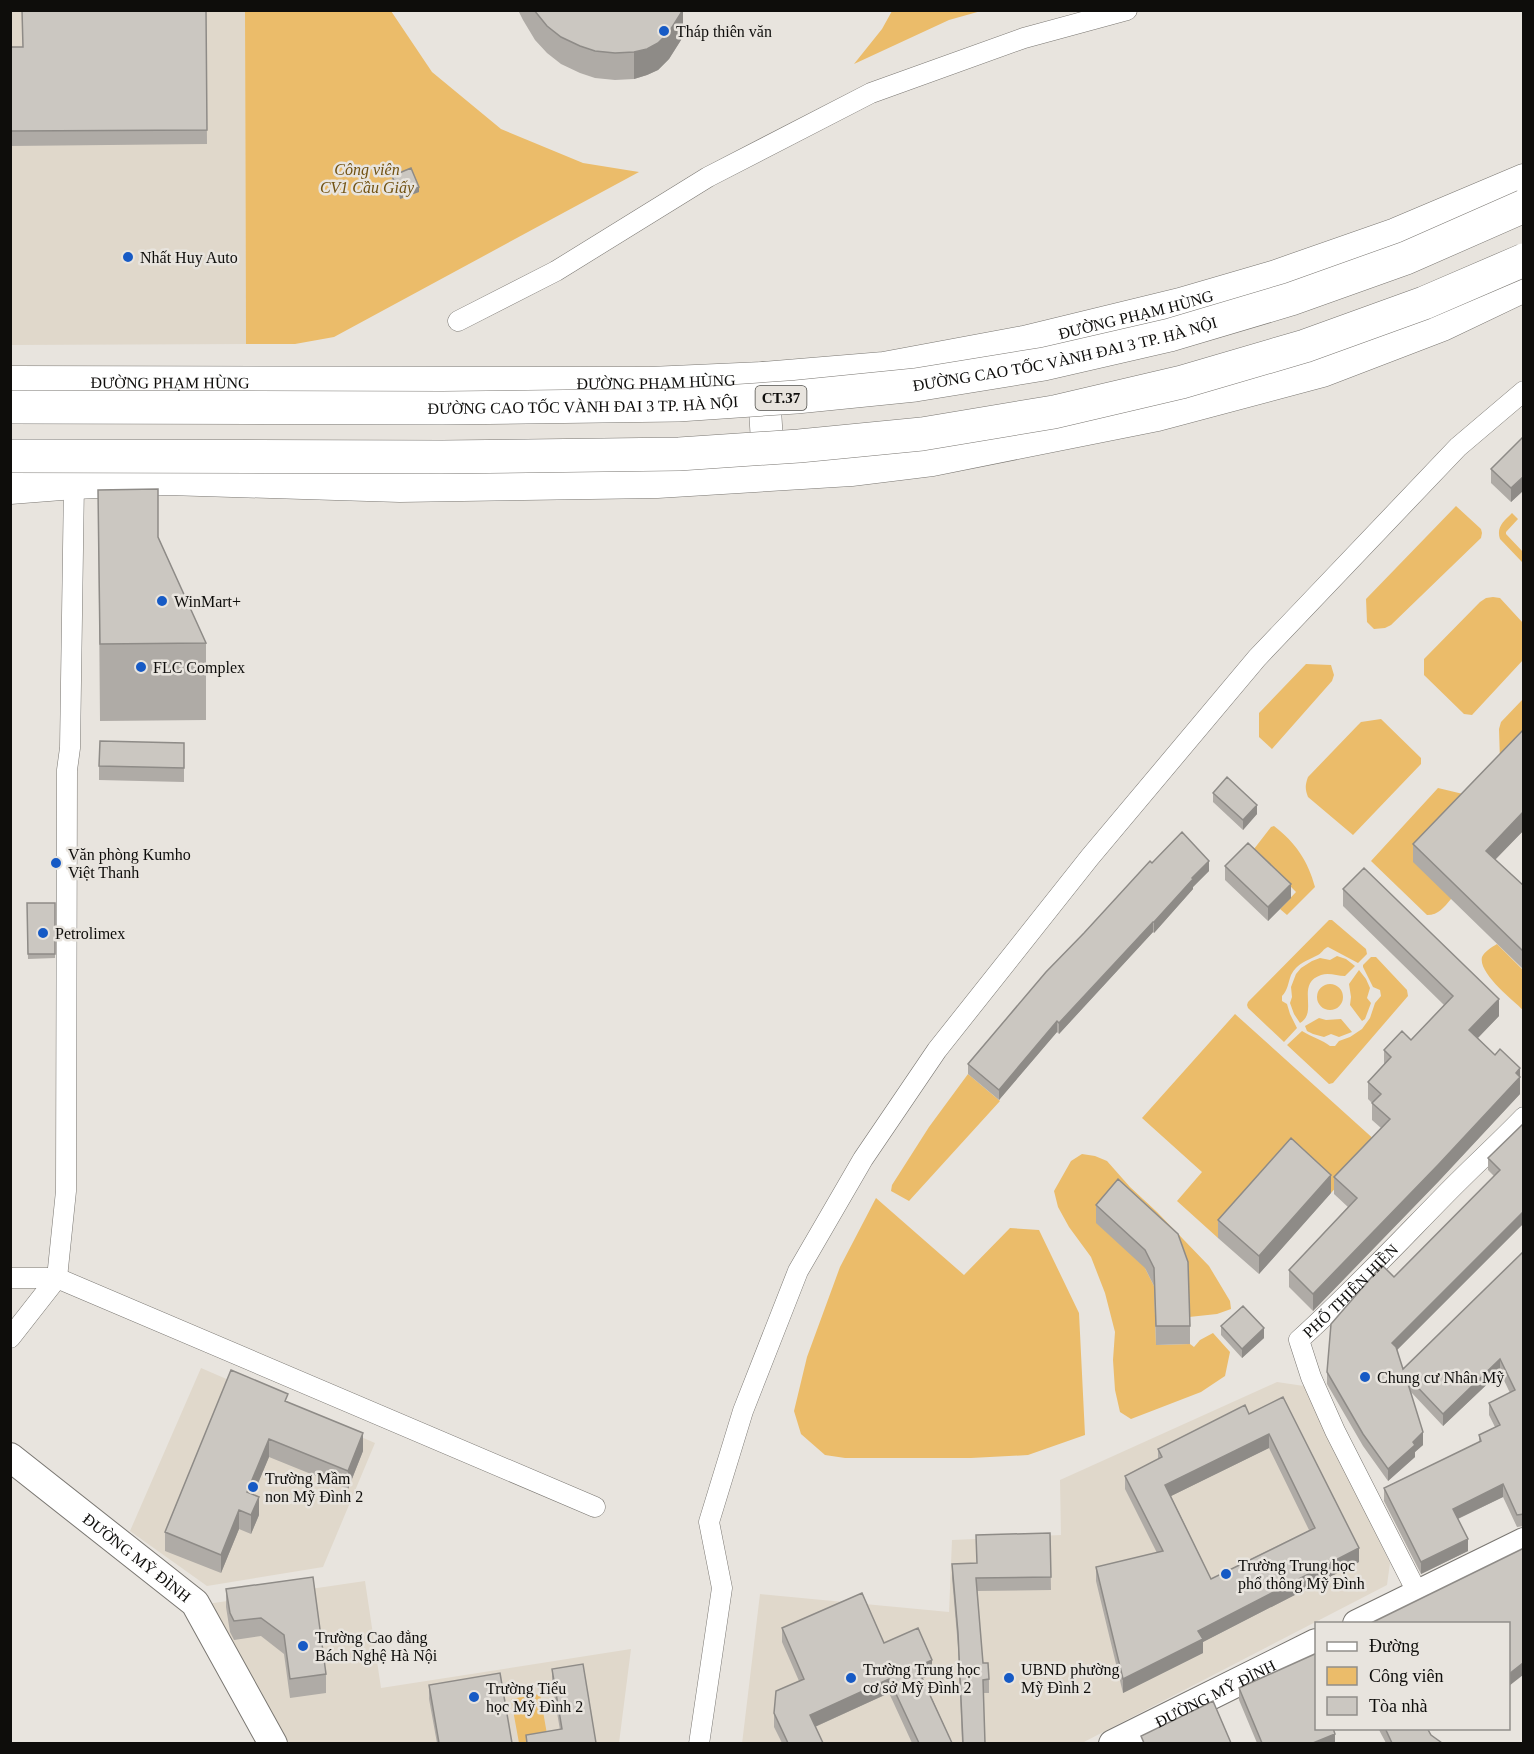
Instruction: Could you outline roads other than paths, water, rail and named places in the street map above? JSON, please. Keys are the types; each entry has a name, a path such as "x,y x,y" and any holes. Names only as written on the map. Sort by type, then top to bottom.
{"highway":[{"name":"ĐƯỜNG CAO TỐC VÀNH ĐAI 3 TP. HÀ NỘI","path":"10,407 443,408 666,405 796,398 915,385 1044,364 1170,335 1291,299 1406,258 1524,206"},
{"path":"10,456 442,457 679,454 799,446 922,434 1054,412 1182,382 1305,346 1424,303 1524,260"}],"main road":[{"name":"ĐƯỜNG PHẠM HÙNG","path":"10,382 650,383 763,378 884,368 1024,342 1180,304 1276,276 1396,234 1524,180"},
{"path":"10,488 168,479 400,486 657,482 851,470 932,460 1157,415 1322,371 1442,325 1524,286"},
{"path":"763,378 769,476"}],"street":[{"path":"458,321 556,271 708,177 871,93 1024,38 1127,10"},
{"path":"699,1743 722,1588 709,1522 743,1411 798,1271 862,1159 937,1050 1090,857 1257,658 1458,447 1524,391"},
{"path":"10,1338 57,1278 66,1191 67,770 70,737 74,483"},
{"name":"PHỐ THIÊN HIỀN","path":"1418,1594 1335,1431 1311,1377 1299,1340 1334,1309 1444,1195 1496,1147 1524,1117"},
{"path":"10,1278 57,1278 595,1507"},
{"name":"ĐƯỜNG MỸ ĐÌNH","path":"10,1457 195,1603 273,1743"},
{"path":"1359,1622 1524,1542"},
{"name":"ĐƯỜNG MỸ ĐÌNH","path":"1113,1743 1315,1644"}],"place":[{"name":"Tháp thiên văn","path":"664,31"},
{"name":"Nhất Huy Auto","path":"128,257"},
{"name":"WinMart+","path":"162,601"},
{"name":"FLC Complex","path":"141,667"},
{"name":"Văn phòng Kumho Việt Thanh","path":"56,863"},
{"name":"Petrolimex","path":"43,933"},
{"name":"Chung cư Nhân Mỹ","path":"1365,1377"},
{"name":"Trường Mầm non Mỹ Đình 2","path":"253,1487"},
{"name":"Trường Trung học phổ thông Mỹ Đình","path":"1226,1574"},
{"name":"Trường Cao đẳng Bách Nghệ Hà Nội","path":"303,1646"},
{"name":"Trường Trung học cơ sở Mỹ Đình 2","path":"851,1678"},
{"name":"UBND phường Mỹ Đình 2","path":"1009,1678"},
{"name":"Trường Tiểu học Mỹ Đình 2","path":"474,1697"}],"park label":[{"name":"Công viên CV1 Cầu Giấy","path":"367,178"}]}
